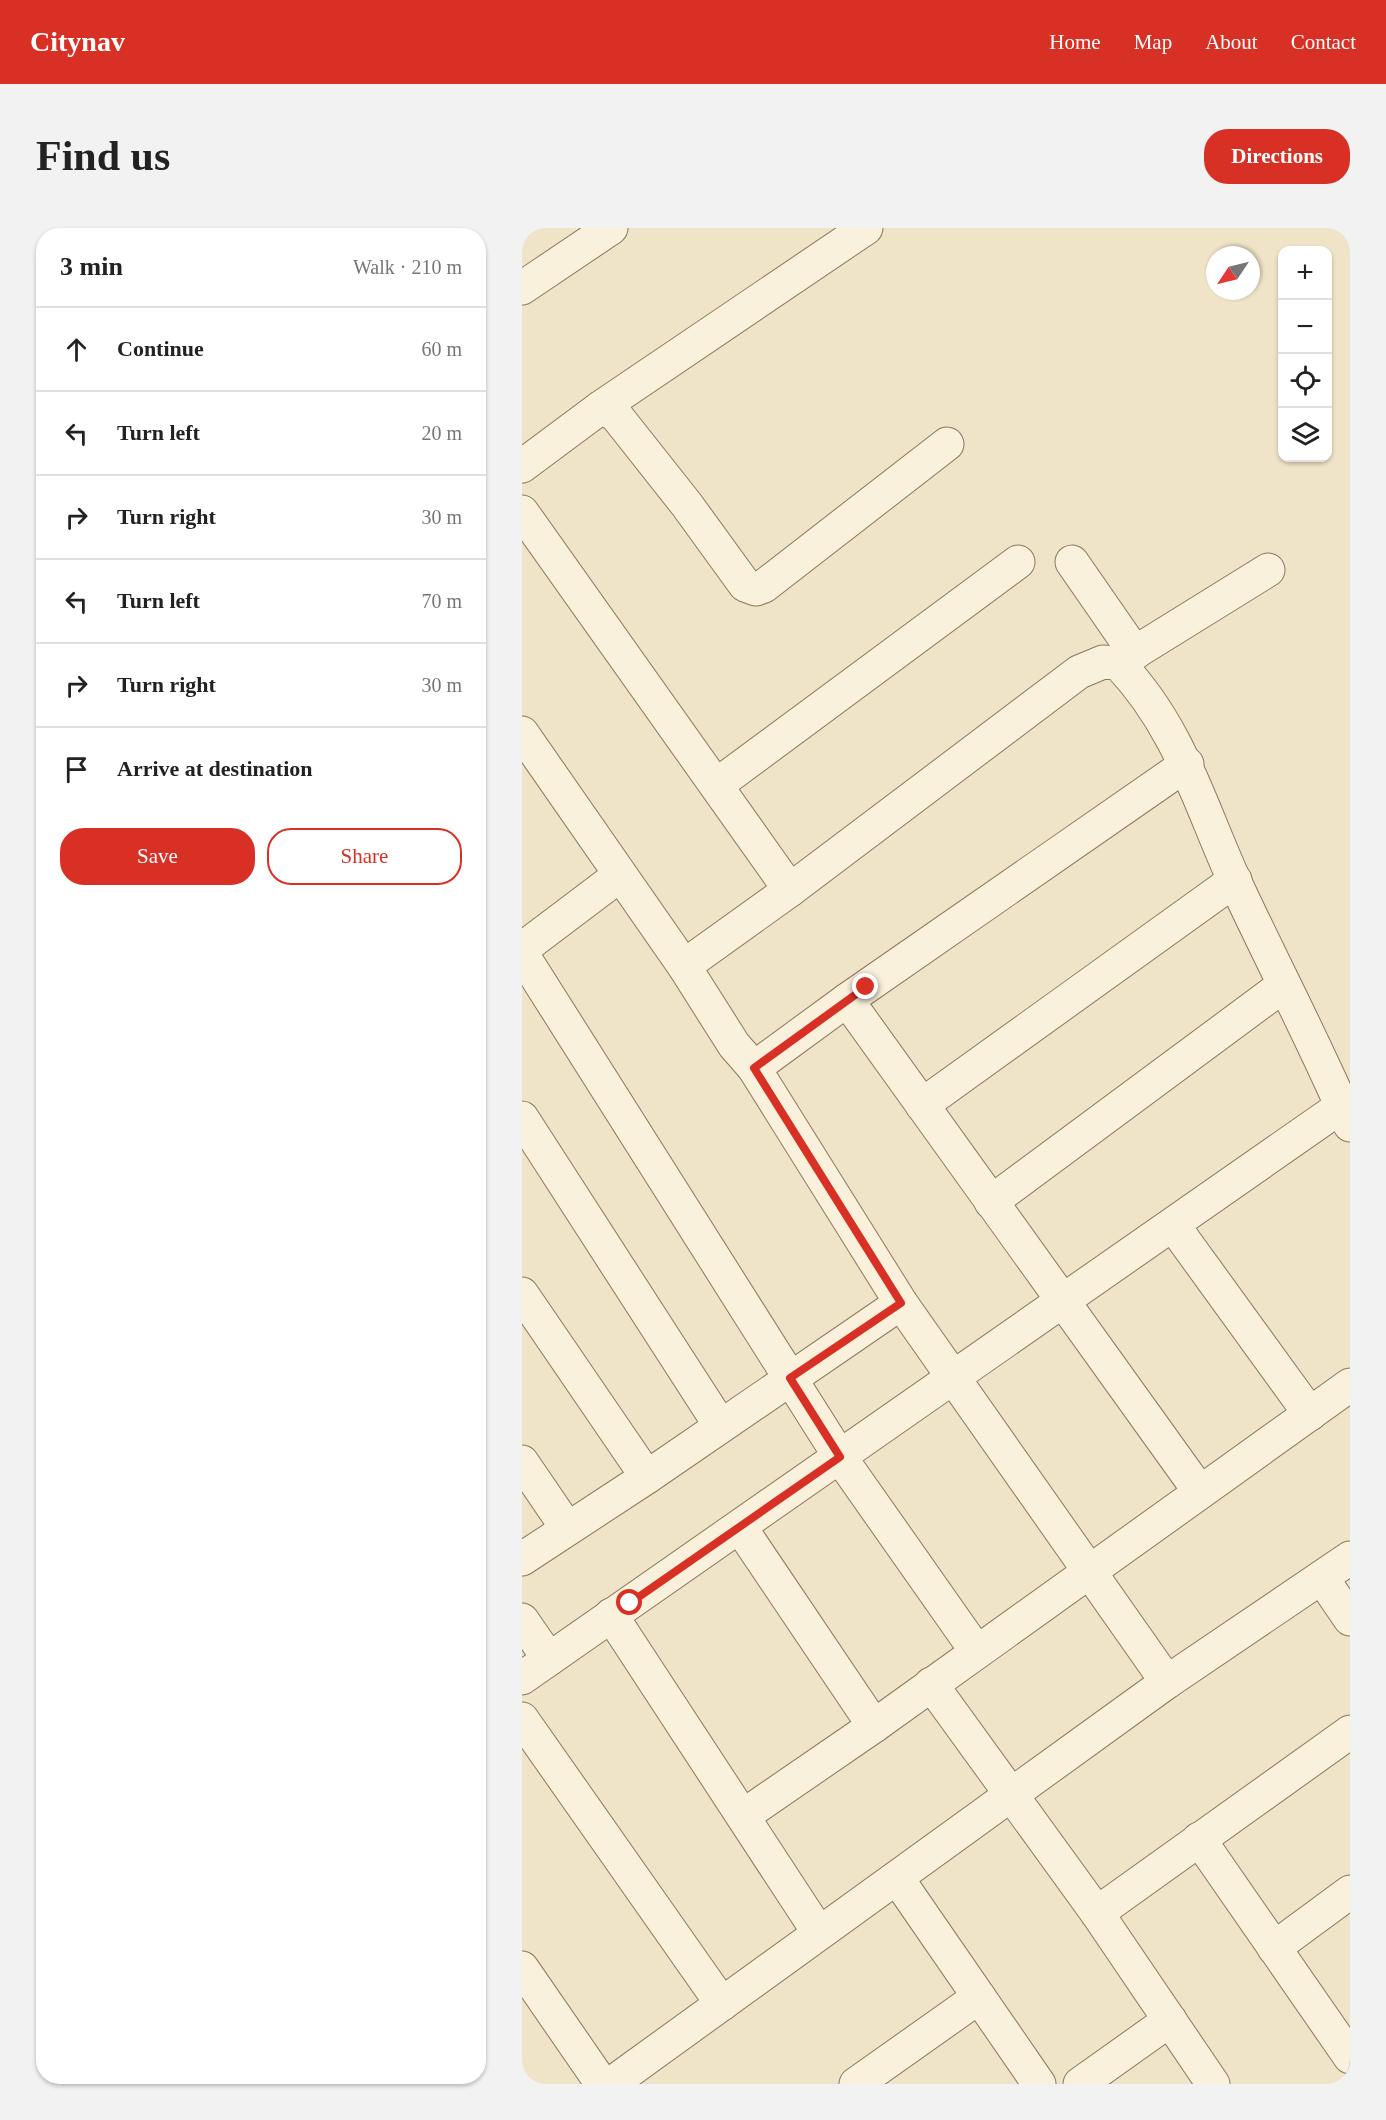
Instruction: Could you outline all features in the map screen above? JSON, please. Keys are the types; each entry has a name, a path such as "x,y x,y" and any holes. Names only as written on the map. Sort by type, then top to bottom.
{"street":[{"path":"522,288 610,228"},
{"path":"522,466 600,408 866,228"},
{"path":"600,408 615,414 628,427 745,585 756,590 947,444"},
{"path":"522,512 718,784 790,890"},
{"path":"718,784 1018,562"},
{"path":"522,1678 1173,1225 1346,1116 1235,880 1187,764 1165,722 1137,684 1127,658 1072,562"},
{"path":"684,966 790,890 1079,672 1103,662 1127,658 1268,570"},
{"path":"522,734 684,966 734,1045 754,1068 901,1303 1167,1683"},
{"path":"754,1068 847,1000 1187,764"},
{"path":"522,949 620,875"},
{"path":"921,1104 1235,880"},
{"path":"522,954 840,1457 977,1652"},
{"path":"991,1202 1284,985"},
{"path":"847,1000 1200,1492"},
{"path":"522,1118 720,1425"},
{"path":"1173,1225 1311,1414"},
{"path":"522,1293 647,1477"},
{"path":"522,1559 647,1477 901,1303"},
{"path":"743,1816 874,1726 1350,1385"},
{"path":"522,1462 567,1528"},
{"path":"740,1527 874,1726"},
{"path":"611,2084 1167,1683 1350,1558"},
{"path":"1322,1578 1350,1619"},
{"path":"611,1616 819,1933"},
{"path":"522,1620 549,1659"},
{"path":"931,1684 1097,1913 1213,2084"},
{"path":"522,1719 722,2004"},
{"path":"1097,1913 1350,1732"},
{"path":"1199,1839 1350,2057"},
{"path":"897,1878 1039,2084"},
{"path":"1274,1948 1350,1892"},
{"path":"523,1970 602,2084"},
{"path":"856,2084 979,1997"},
{"path":"1080,2084 1170,2020"}],"route":[{"path":"630,1603 840,1457 790,1378 901,1303 754,1068 866,987"}]}
